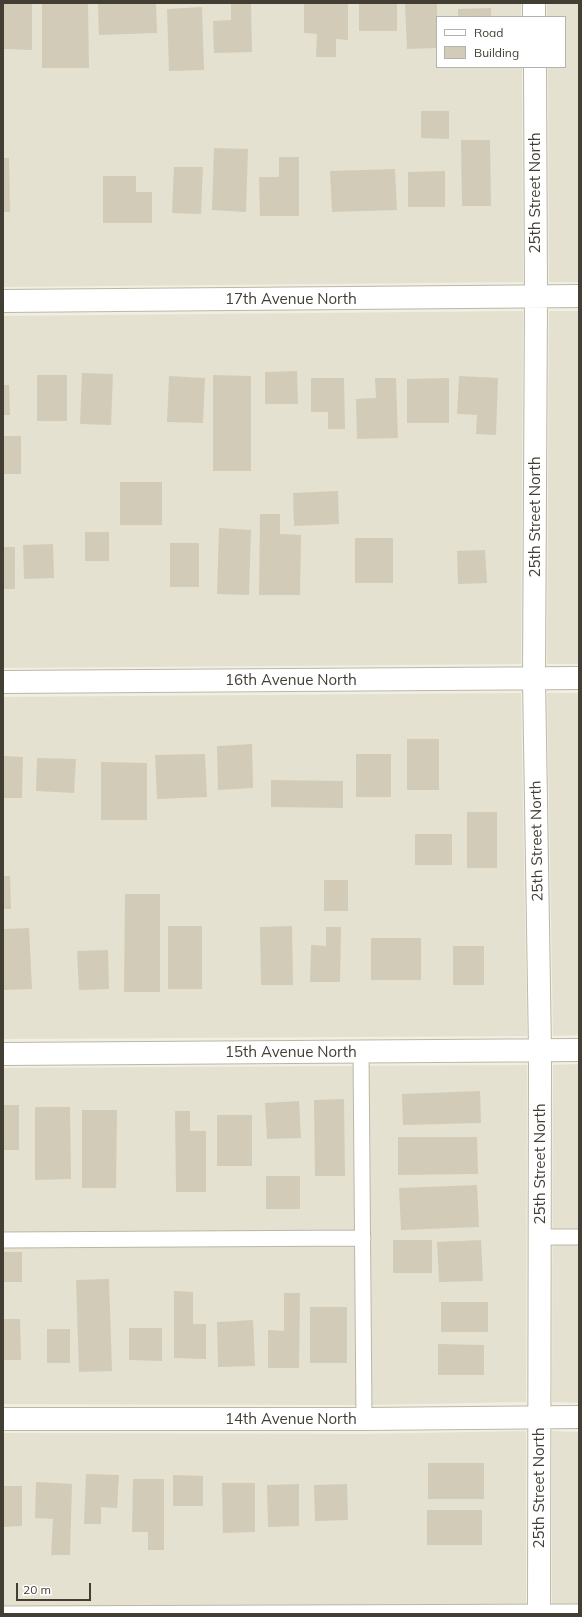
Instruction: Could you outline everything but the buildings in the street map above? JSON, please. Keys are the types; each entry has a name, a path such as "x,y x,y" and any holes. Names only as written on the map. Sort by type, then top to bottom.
{"street":[{"path":"534,3 534,16"},
{"name":"25th Street North","path":"535,68 536,297 534,679 540,1050 539,1613"},
{"name":"17th Avenue North","path":"3,301 579,296"},
{"name":"16th Avenue North","path":"3,682 579,678"},
{"name":"15th Avenue North","path":"3,1054 579,1050"},
{"name":"14th Avenue North","path":"3,1419 364,1419 579,1417"}],"lane":[{"path":"361,1051 364,1419"},
{"path":"539,1237 579,1237"},
{"path":"3,1240 363,1238"},
{"path":"3,1614 579,1612"}],"shaded area":[{"path":"3,3 521,3 521,16 436,16 436,68 522,68 523,282 3,287"},
{"path":"547,3 579,3 579,282 549,282 548,68 566,68 566,16 547,16"},
{"path":"523,311 521,664 3,668 3,316"},
{"path":"549,311 579,311 579,664 547,664"},
{"path":"521,693 527,1036 3,1039 3,697"},
{"path":"547,693 579,693 579,1035 553,1036"},
{"path":"579,1064 579,1403 552,1402 553,1065"},
{"path":"527,1065 526,1402 364,1405 3,1404 3,1068"},
{"path":"526,1431 526,1614 3,1614 3,1433 364,1434"},
{"path":"552,1431 579,1432 579,1614 552,1614"}]}
